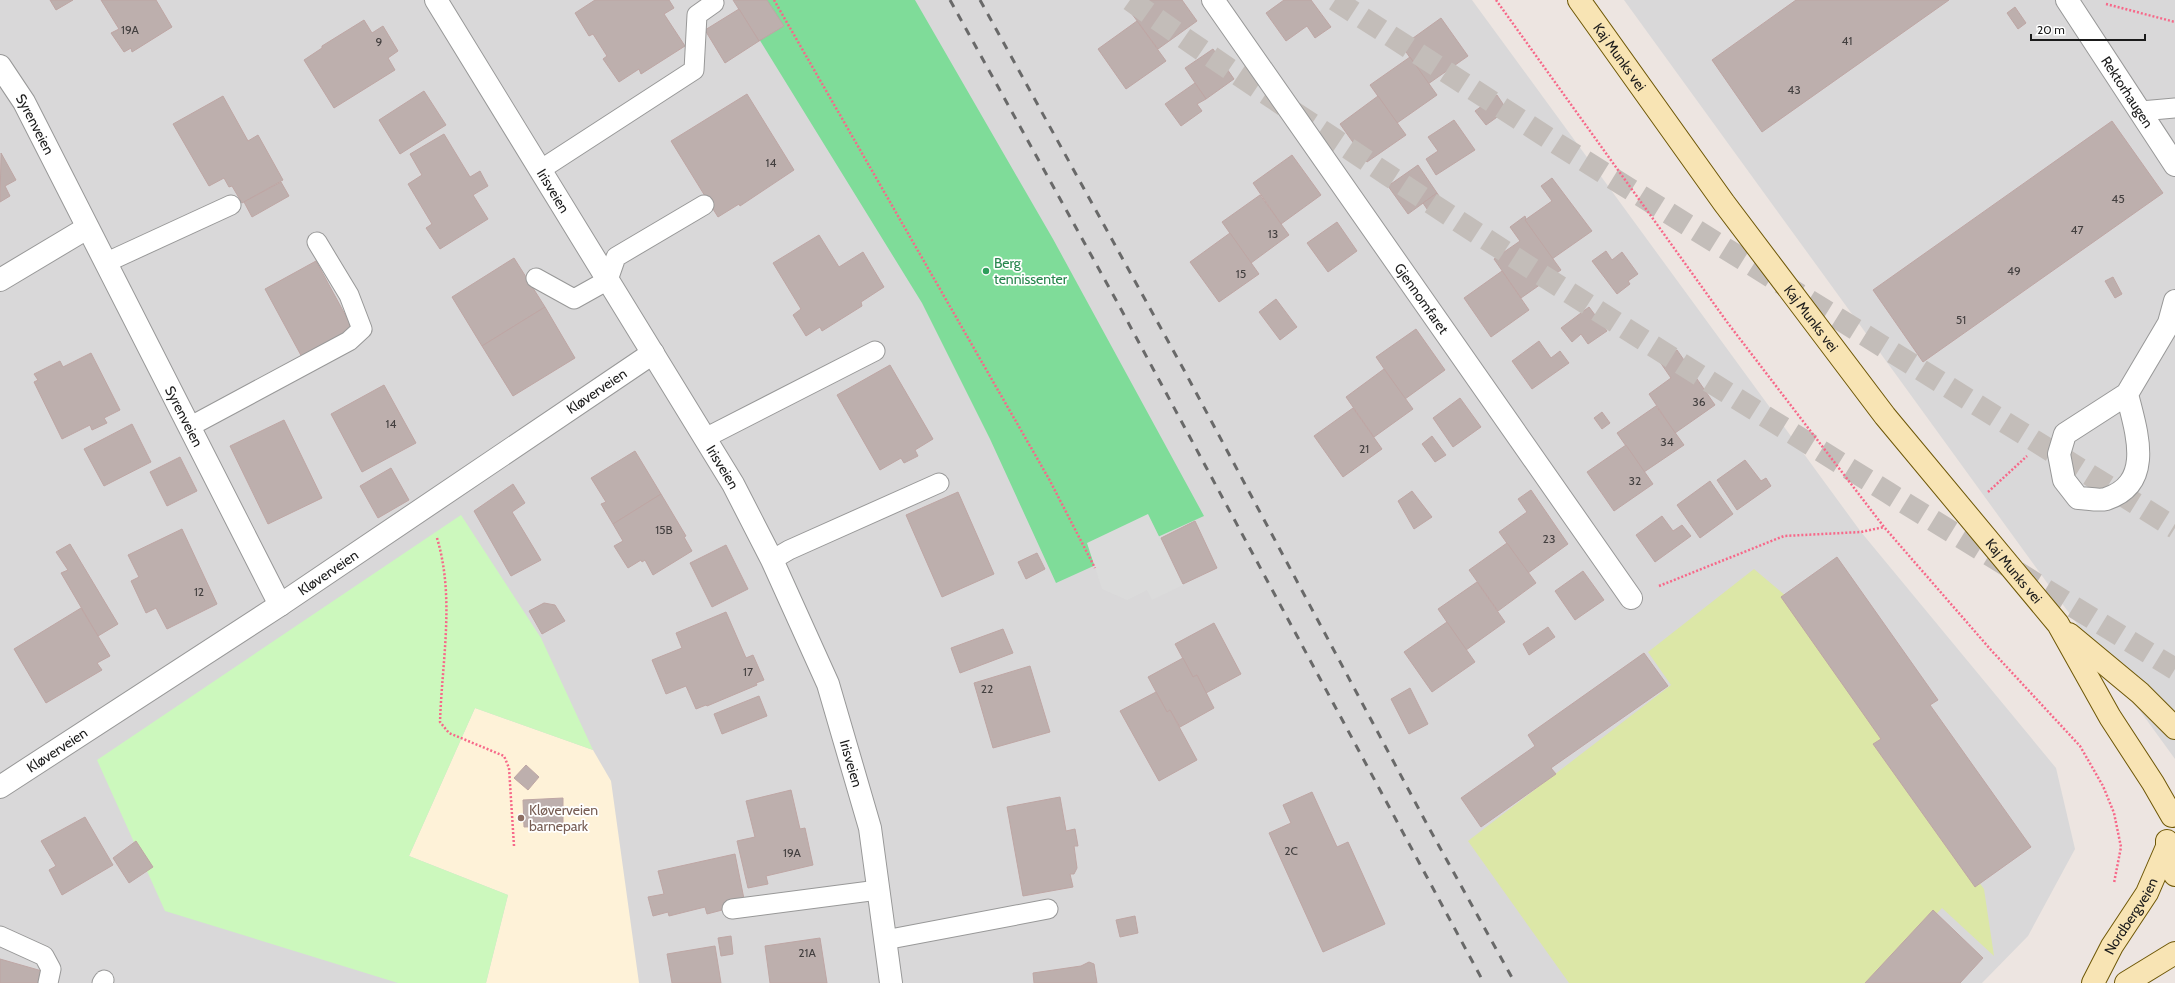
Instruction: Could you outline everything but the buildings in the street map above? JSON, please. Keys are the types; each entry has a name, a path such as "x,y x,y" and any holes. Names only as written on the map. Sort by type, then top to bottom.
{"main road":[{"name":"Kaj Munks vei","path":"1579,0 1724,203 1885,416 2058,624 2140,693 2175,728"},
{"name":"Kaj Munks vei","path":"2058,624 2110,717 2173,813"},
{"path":"2173,813 2168,832 2167,847 2175,875"},
{"name":"Nordbergveien","path":"2093,983 2112,946 2147,893 2167,847"},
{"path":"2126,983 2175,953"}],"street":[{"name":"Irisveien","path":"436,0 733,484 772,560 828,684 870,828 891,983"},
{"name":"Gjennomfaret","path":"1213,0 1631,598"},
{"name":"Rektorhaugen","path":"2067,0 2175,165"},
{"name":"Syrenveien","path":"0,66 24,102 280,605"},
{"path":"0,280 87,228"},
{"path":"2127,394 2139,441 2138,467 2127,488 2105,499 2078,498 2064,480 2060,454 2065,434 2127,394 2169,323 2175,301"},
{"name":"Kløverveien","path":"0,787 280,605 653,353"}],"lane":[{"path":"540,170 694,70 697,15 714,3"},
{"path":"2141,111 2175,108"},
{"path":"105,263 231,205"},
{"path":"536,278 574,299 608,280 616,257 704,205"},
{"path":"189,427 349,340 362,329 349,294 317,242"},
{"path":"705,438 875,351"},
{"path":"772,560 789,550 939,482"},
{"path":"732,909 878,890"},
{"path":"885,940 1048,909"},
{"path":"0,936 44,956 51,969 48,983"}],"path":[{"path":"774,0 1049,480 1095,568"},
{"path":"1496,0 1727,322 1884,527 1991,650 2080,746 2103,786 2114,813 2121,847 2113,884"},
{"path":"2080,18 2108,3 2175,22"},
{"path":"1983,496 2029,454 2065,434"},
{"path":"428,504 443,556 448,612 440,722 449,733 504,756 509,768 514,846"},
{"path":"1631,598 1784,536 1861,532 1884,527"}],"shaded area":[{"path":"0,0 1472,0 1861,532 2056,768 2075,849 2028,936 1982,983 0,983"},
{"path":"1624,0 2175,0 2175,759"},
{"path":"1148,514 1183,585 1152,600 1147,590 1127,600 1102,589 1087,543"},
{"name":"Kløverveien barnepark","path":"475,708 593,750 611,781 639,983 486,983 508,895 409,856"}],"green space":[{"name":"Berg tennissenter","path":"735,0 915,0 1053,239 1204,516 1056,583 990,439 922,303"},
{"path":"461,515 541,638 593,750 475,708 409,856 508,895 486,983 398,983 165,911 97,760"},
{"path":"1754,569 1787,597 1888,740 1879,745 1984,889 1994,956 1942,908 1871,983 1569,983 1468,841 1671,685 1648,652"}],"tunnel":[{"path":"1130,0 1226,67 1485,239 1583,302 1977,548 2175,669"},
{"path":"1335,0 1559,145 2175,528"}],"railway":[{"path":"950,0 1116,300 1484,983"},
{"path":"980,0 1185,372 1429,828 1515,983"}],"place":[{"name":"Berg tennissenter","path":"986,271"},
{"name":"Kløverveien barnepark","path":"521,818"}]}
